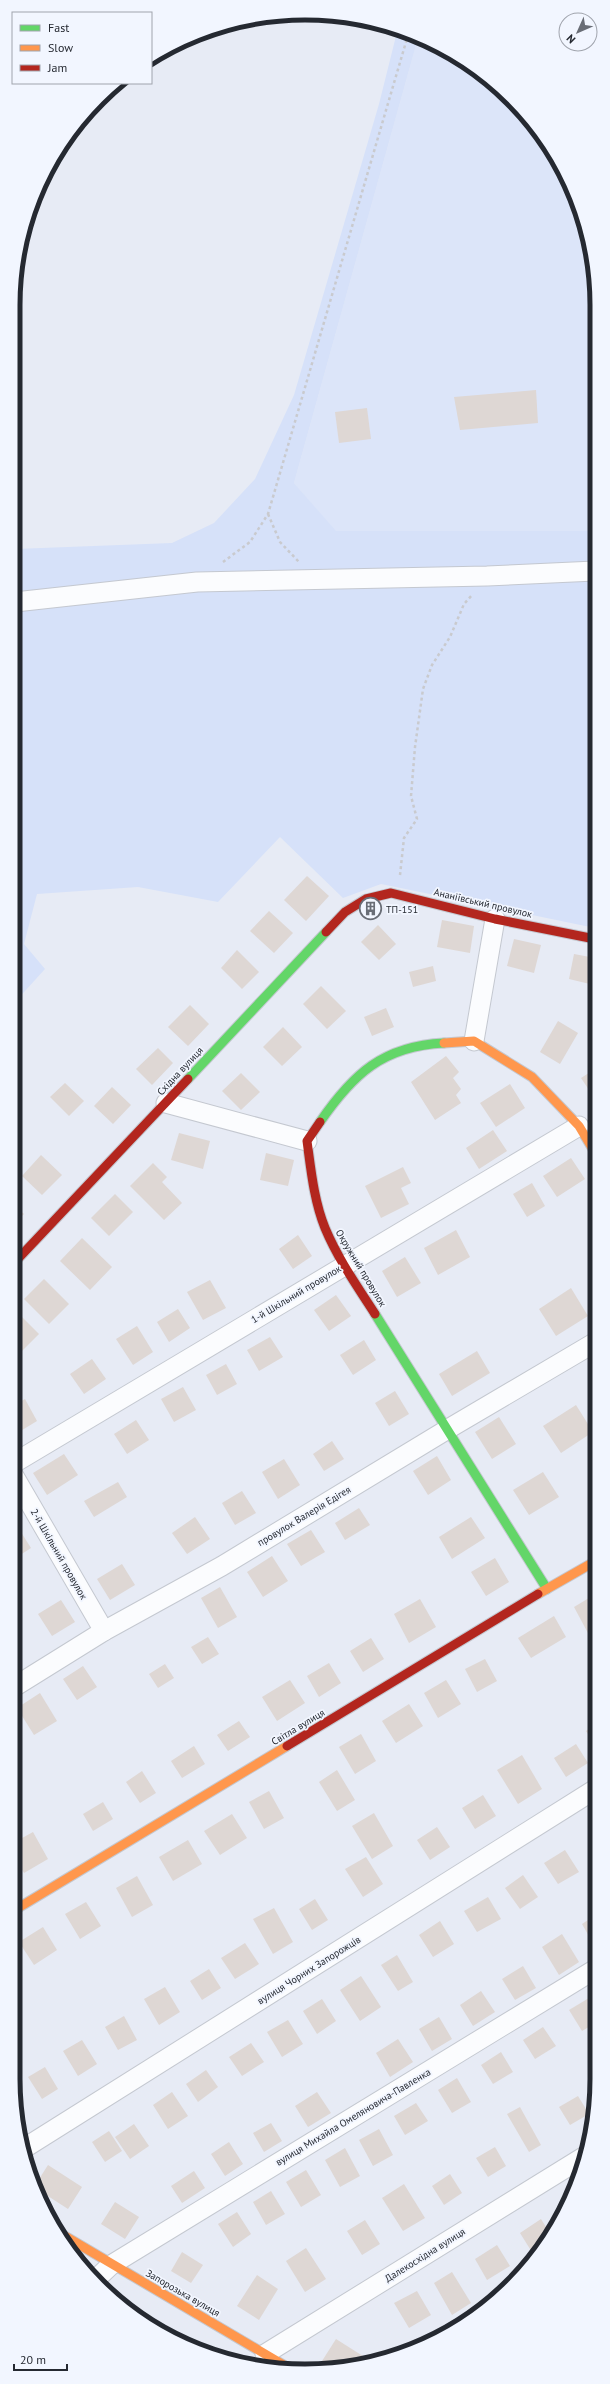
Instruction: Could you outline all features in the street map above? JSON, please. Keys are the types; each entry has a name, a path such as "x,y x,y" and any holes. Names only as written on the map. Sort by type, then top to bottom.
{"street":[{"path":"20,601 197,582 322,578 487,576 590,571"},
{"name":"Ананіївський провулок","path":"366,899 391,893 495,919 590,938"},
{"name":"Східна вулиця","path":"20,1257 345,912 366,899"},
{"path":"474,1041 495,919"},
{"path":"166,1103 307,1141 340,1093 377,1060 423,1044 474,1041 532,1077 579,1126 590,1144"},
{"name":"1-й Шкільний провулок","path":"20,1459 579,1126"},
{"name":"Окружний провулок","path":"307,1141 313,1187 325,1228 344,1265 547,1589"},
{"name":"провулок Валерія Едігея","path":"20,1683 104,1631 222,1566 448,1429 590,1345"},
{"name":"2-й Шкільний провулок","path":"20,1486 104,1631"},
{"name":"Світла вулиця","path":"20,1903 590,1564"},
{"name":"вулиця Чорних Запорожців","path":"28,2146 590,1793"},
{"name":"вулиця Михайла Омеляновича-Павленка","path":"99,2276 111,2265 590,1972"},
{"name":"Далекосхідна вулиця","path":"264,2354 578,2161"},
{"name":"Запорозька вулиця","path":"70,2239 111,2265 279,2363"}],"path":[{"path":"220,564 250,542 268,514 407,39"},
{"path":"268,514 280,542 297,561 322,578"},
{"path":"391,893 401,873 404,838 417,819 412,796 415,747 423,689 432,665 450,636 464,604 487,576"}],"shaded area":[{"path":"396,35 417,43 294,483 336,531 590,531 590,927 381,884 343,898 280,837 218,902 138,887 37,894 24,944 45,969 20,996 20,549 172,543 214,523 255,479 294,395 379,104"},
{"path":"417,43 448,58 478,79 507,103 531,132 552,163 561,179 575,213 585,249 588,268 590,305 590,531 335,531 294,483"}],"building":[{"path":"536,390 538,423 460,430 454,397"},
{"path":"367,408 371,439 339,443 335,412"},
{"path":"307,876 329,896 306,921 284,900"},
{"path":"269,911 293,933 274,953 250,931"},
{"path":"442,920 474,926 470,953 437,947"},
{"path":"378,925 396,944 379,960 361,942"},
{"path":"514,939 541,945 534,973 507,966"},
{"path":"237,950 259,972 242,989 221,968"},
{"path":"574,954 590,957 590,984 569,979"},
{"path":"433,966 436,981 413,987 409,972"},
{"path":"321,986 346,1011 327,1029 303,1004"},
{"path":"190,1005 209,1024 188,1046 168,1027"},
{"path":"386,1008 394,1027 372,1036 364,1017"},
{"path":"558,1021 578,1033 560,1064 540,1052"},
{"path":"283,1027 302,1047 282,1066 263,1047"},
{"path":"158,1048 173,1063 152,1085 136,1069"},
{"path":"446,1056 459,1072 453,1078 461,1089 456,1095 461,1103 435,1120 411,1082"},
{"path":"590,1072 590,1092 581,1078"},
{"path":"241,1073 260,1092 241,1110 222,1091"},
{"path":"65,1083 84,1101 69,1116 50,1097"},
{"path":"510,1084 525,1108 496,1127 480,1103"},
{"path":"112,1087 131,1105 113,1124 94,1106"},
{"path":"493,1130 507,1151 479,1169 466,1148"},
{"path":"179,1133 210,1141 203,1169 171,1160"},
{"path":"266,1153 294,1160 288,1186 260,1180"},
{"path":"41,1155 62,1175 42,1195 22,1176"},
{"path":"571,1158 585,1179 557,1197 543,1176"},
{"path":"153,1163 167,1177 162,1182 182,1203 164,1220 130,1186"},
{"path":"403,1167 411,1183 401,1188 409,1204 381,1218 365,1186"},
{"path":"532,1183 545,1206 527,1217 513,1194"},
{"path":"115,1194 133,1212 109,1236 91,1218"},
{"path":"20,1210 24,1214 20,1218"},
{"path":"456,1230 470,1257 438,1275 424,1248"},
{"path":"298,1235 312,1256 293,1269 279,1249"},
{"path":"82,1238 112,1267 90,1290 60,1261"},
{"path":"405,1257 421,1283 397,1297 382,1271"},
{"path":"44,1279 69,1304 49,1324 24,1299"},
{"path":"210,1280 226,1308 203,1320 187,1292"},
{"path":"571,1288 588,1316 556,1336 539,1309"},
{"path":"336,1295 351,1316 329,1331 314,1310"},
{"path":"178,1309 190,1328 169,1342 157,1322"},
{"path":"20,1315 39,1334 20,1353"},
{"path":"137,1326 153,1352 133,1365 116,1339"},
{"path":"270,1337 283,1357 259,1371 247,1350"},
{"path":"364,1340 376,1360 353,1375 340,1355"},
{"path":"477,1351 490,1373 452,1396 439,1374"},
{"path":"92,1359 106,1379 84,1394 70,1374"},
{"path":"226,1364 237,1384 217,1395 206,1375"},
{"path":"183,1387 196,1410 174,1422 161,1399"},
{"path":"395,1391 409,1414 389,1426 375,1403"},
{"path":"25,1399 37,1421 20,1431 20,1402"},
{"path":"576,1405 590,1427 590,1434 561,1453 543,1426"},
{"path":"499,1417 516,1444 492,1459 475,1432"},
{"path":"136,1420 149,1440 127,1454 114,1434"},
{"path":"332,1441 344,1459 324,1471 313,1454"},
{"path":"64,1454 78,1475 47,1495 33,1473"},
{"path":"437,1456 451,1480 428,1495 413,1471"},
{"path":"284,1459 300,1485 278,1499 262,1472"},
{"path":"543,1472 559,1497 529,1515 513,1490"},
{"path":"118,1482 127,1497 94,1517 84,1501"},
{"path":"242,1491 256,1513 235,1525 222,1503"},
{"path":"359,1508 370,1525 345,1540 335,1523"},
{"path":"195,1517 210,1539 187,1554 172,1533"},
{"path":"471,1517 485,1538 452,1559 439,1537"},
{"path":"311,1530 325,1552 301,1566 287,1544"},
{"path":"20,1531 31,1548 20,1555"},
{"path":"272,1556 288,1581 263,1597 247,1572"},
{"path":"495,1558 509,1582 486,1596 471,1572"},
{"path":"122,1564 135,1585 110,1600 97,1579"},
{"path":"220,1587 237,1617 218,1628 201,1598"},
{"path":"590,1597 589,1635 574,1607"},
{"path":"420,1599 436,1627 409,1643 394,1614"},
{"path":"61,1600 75,1622 52,1636 38,1614"},
{"path":"554,1616 566,1637 531,1658 518,1638"},
{"path":"208,1637 219,1654 202,1664 191,1647"},
{"path":"371,1638 384,1659 363,1672 350,1651"},
{"path":"485,1659 497,1681 477,1692 465,1669"},
{"path":"329,1663 341,1683 319,1697 307,1676"},
{"path":"165,1664 174,1678 158,1688 149,1674"},
{"path":"83,1666 97,1687 77,1700 63,1679"},
{"path":"290,1680 305,1703 277,1721 262,1697"},
{"path":"446,1680 461,1704 438,1718 424,1693"},
{"path":"40,1693 57,1721 34,1735 20,1713 20,1706"},
{"path":"409,1704 423,1726 396,1743 382,1721"},
{"path":"239,1721 250,1737 228,1751 217,1735"},
{"path":"590,1728 590,1738 586,1731"},
{"path":"361,1734 376,1761 355,1774 339,1747"},
{"path":"576,1744 588,1763 566,1777 554,1758"},
{"path":"194,1746 205,1764 182,1778 171,1761"},
{"path":"522,1755 542,1789 518,1804 497,1770"},
{"path":"337,1770 355,1800 337,1811 319,1782"},
{"path":"142,1771 156,1793 140,1803 126,1782"},
{"path":"269,1791 284,1818 264,1829 249,1802"},
{"path":"483,1795 496,1816 475,1829 462,1808"},
{"path":"103,1802 113,1819 93,1831 83,1814"},
{"path":"374,1813 393,1846 372,1859 352,1826"},
{"path":"232,1814 247,1838 220,1855 204,1831"},
{"path":"437,1827 450,1847 430,1860 417,1840"},
{"path":"33,1832 48,1859 24,1873 20,1866 20,1839"},
{"path":"188,1840 202,1864 173,1881 159,1857"},
{"path":"565,1850 579,1872 558,1884 544,1863"},
{"path":"366,1857 383,1884 363,1897 345,1869"},
{"path":"523,1875 538,1897 520,1909 505,1888"},
{"path":"137,1876 153,1905 132,1917 116,1888"},
{"path":"488,1897 501,1919 477,1932 464,1911"},
{"path":"315,1899 328,1920 312,1930 299,1909"},
{"path":"86,1902 101,1926 80,1939 65,1914"},
{"path":"274,1908 293,1942 273,1954 253,1919"},
{"path":"590,1919 590,1938 582,1924"},
{"path":"440,1921 454,1944 433,1957 419,1935"},
{"path":"43,1927 57,1950 34,1965 20,1941"},
{"path":"562,1934 579,1962 559,1975 542,1947"},
{"path":"245,1943 259,1964 235,1979 221,1958"},
{"path":"397,1955 413,1982 398,1991 381,1965"},
{"path":"523,1966 536,1988 515,2000 502,1979"},
{"path":"209,1969 221,1988 202,2000 190,1981"},
{"path":"361,1976 381,2007 360,2021 340,1990"},
{"path":"165,1987 180,2012 159,2025 144,1999"},
{"path":"481,1991 495,2012 473,2026 460,2005"},
{"path":"589,1998 590,2026 582,2031 569,2010"},
{"path":"322,1999 336,2021 317,2034 303,2011"},
{"path":"124,2016 137,2040 118,2050 105,2027"},
{"path":"439,2017 452,2039 432,2051 419,2029"},
{"path":"288,2020 303,2044 282,2057 267,2032"},
{"path":"543,2027 556,2046 535,2059 523,2040"},
{"path":"398,2039 413,2062 390,2077 376,2053"},
{"path":"82,2040 97,2064 78,2076 63,2051"},
{"path":"251,2043 264,2062 242,2076 229,2057"},
{"path":"501,2052 513,2072 493,2084 481,2065"},
{"path":"45,2067 58,2089 42,2099 28,2077"},
{"path":"206,2070 218,2087 198,2102 186,2084"},
{"path":"457,2078 471,2102 452,2113 438,2090"},
{"path":"172,2092 188,2116 168,2129 153,2105"},
{"path":"317,2092 331,2113 308,2127 295,2106"},
{"path":"578,2096 588,2115 570,2125 559,2107"},
{"path":"416,2103 428,2121 405,2135 394,2116"},
{"path":"520,2107 541,2145 529,2152 507,2114"},
{"path":"271,2123 282,2141 264,2152 253,2133"},
{"path":"134,2124 149,2146 130,2159 115,2137"},
{"path":"379,2129 393,2155 373,2166 359,2140"},
{"path":"109,2131 122,2151 105,2162 92,2142"},
{"path":"229,2142 243,2164 225,2176 211,2154"},
{"path":"495,2147 506,2166 488,2177 476,2158"},
{"path":"345,2148 360,2176 340,2187 325,2160"},
{"path":"48,2165 82,2187 68,2209 44,2194 39,2180"},
{"path":"306,2170 321,2195 301,2207 286,2182"},
{"path":"194,2171 205,2188 182,2203 171,2186"},
{"path":"450,2174 462,2193 444,2205 432,2186"},
{"path":"404,2184 425,2218 403,2231 382,2198"},
{"path":"271,2191 285,2214 266,2225 253,2202"},
{"path":"115,2202 139,2217 125,2239 101,2224"},
{"path":"237,2212 251,2234 233,2247 218,2224"},
{"path":"541,2219 547,2229 531,2251 520,2233"},
{"path":"365,2220 380,2244 362,2255 347,2231"},
{"path":"497,2245 510,2266 487,2280 475,2259"},
{"path":"306,2248 326,2279 305,2292 286,2261"},
{"path":"182,2252 203,2265 191,2283 171,2271"},
{"path":"452,2272 471,2303 452,2315 434,2283"},
{"path":"257,2275 278,2289 259,2320 237,2306"},
{"path":"417,2291 431,2315 409,2328 394,2303"},
{"path":"336,2339 366,2358 342,2362 325,2363 322,2361"}],"traffic: fast":[{"path":"188,1079 326,932"},
{"path":"320,1122 345,1090 372,1066 387,1057 404,1050 423,1045 444,1043"},
{"path":"375,1314 547,1589"}],"traffic: slow":[{"path":"444,1043 474,1041 532,1077 579,1126 590,1144"},
{"path":"538,1594 590,1564"},
{"path":"20,1907 287,1746"},
{"path":"69,2239 280,2363"}],"traffic: jam":[{"path":"326,932 345,912 366,899 391,893 495,919 590,938"},
{"path":"20,1257 188,1079"},
{"path":"320,1122 307,1141 313,1185 321,1218 336,1251 375,1314"},
{"path":"287,1746 538,1594"}],"place":[{"name":"ТП-151","path":"371,909"}]}
